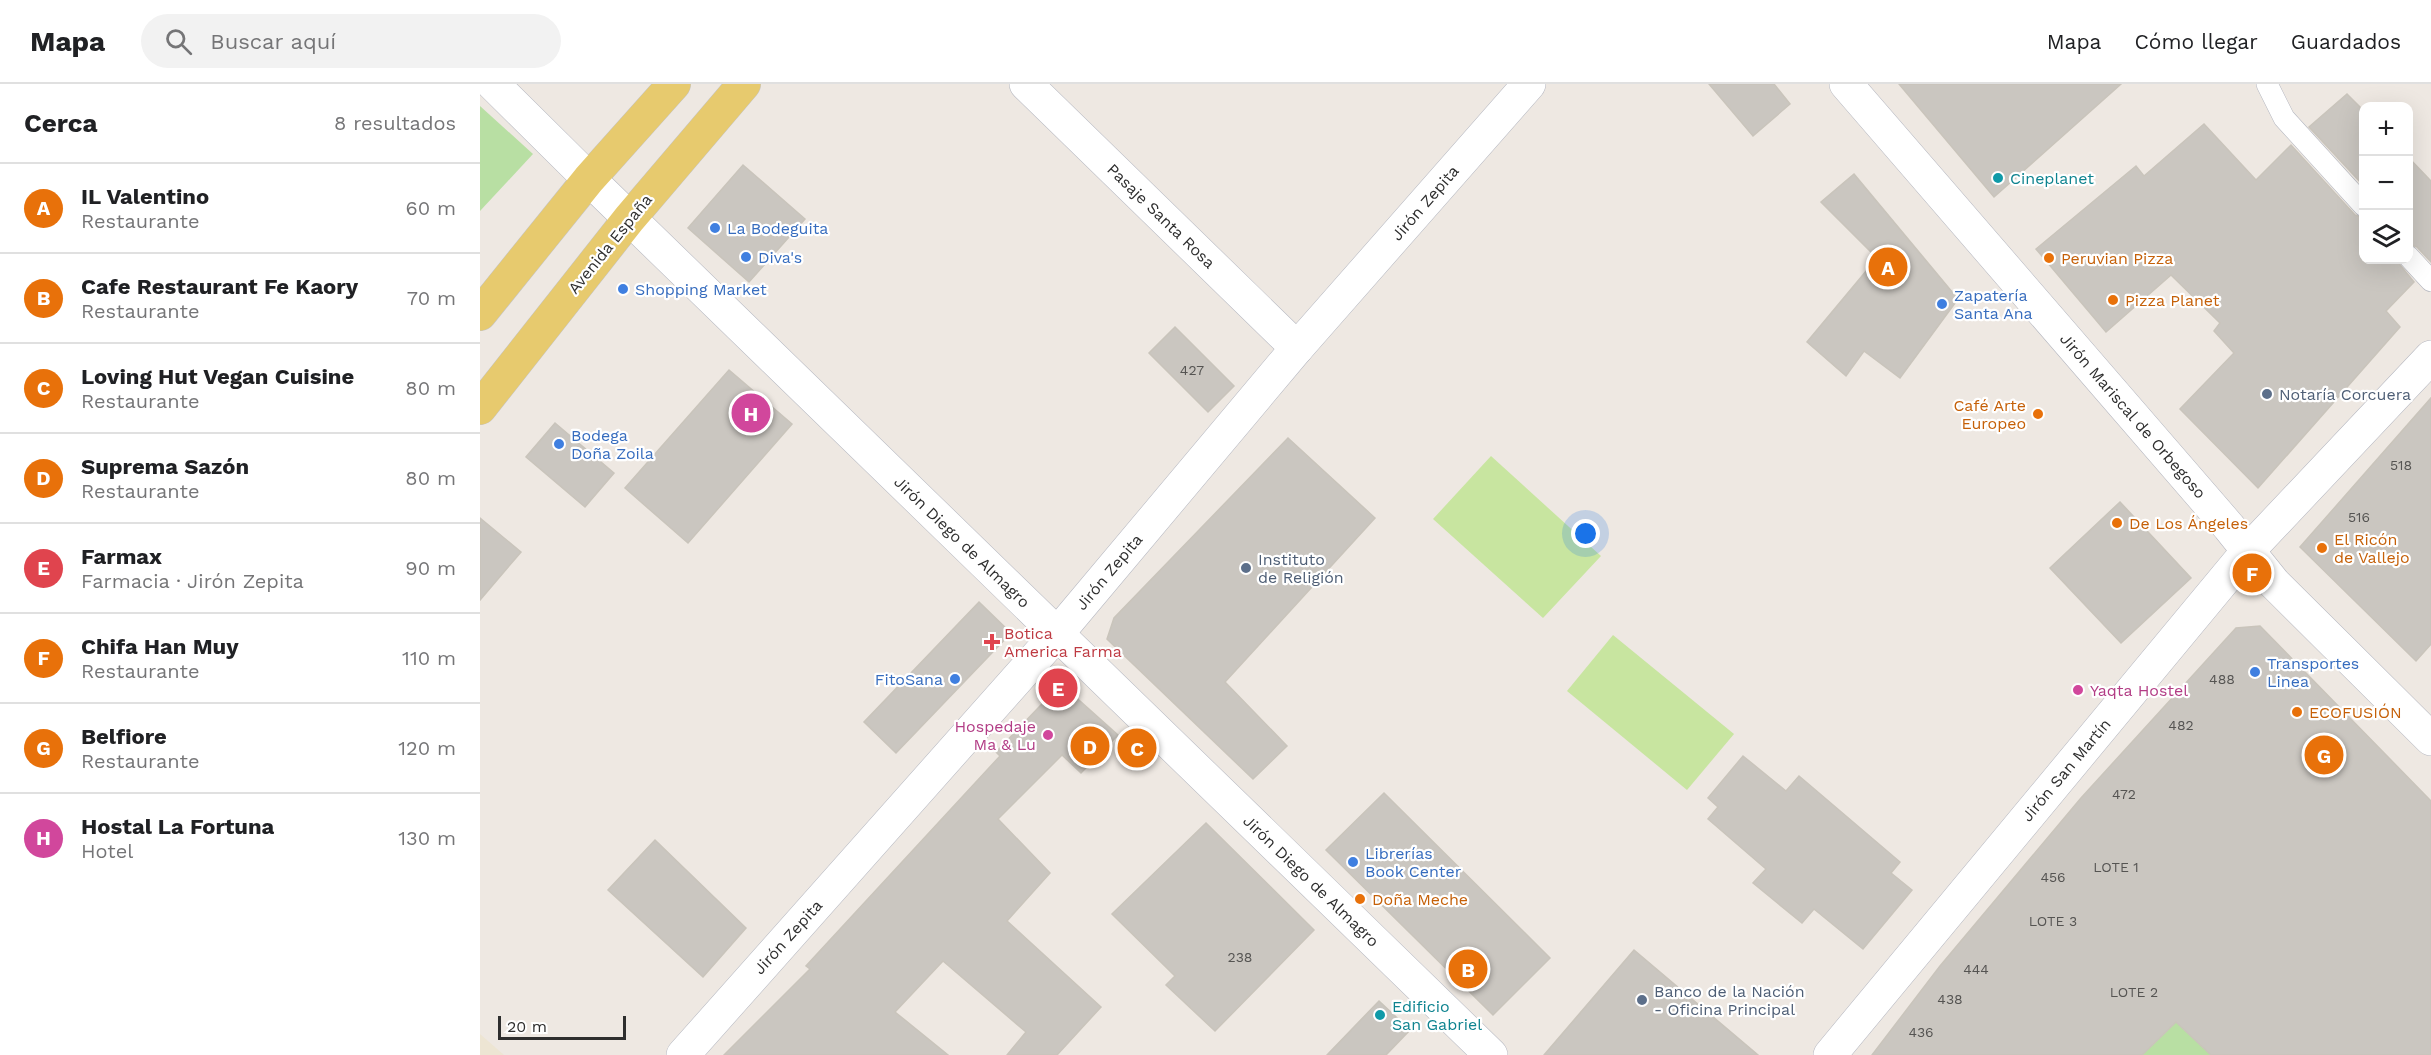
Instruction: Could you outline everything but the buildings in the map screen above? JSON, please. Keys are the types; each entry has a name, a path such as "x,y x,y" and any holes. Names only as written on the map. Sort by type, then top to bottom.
{"main road":[{"path":"480,314 589,179 674,84"},
{"name":"Avenida España","path":"480,408 629,219 744,84"}],"street":[{"name":"Jirón Diego de Almagro","path":"493,84 629,219 1491,1055"},
{"name":"Pasaje Santa Rosa","path":"1026,84 1297,348"},
{"name":"Jirón Zepita","path":"683,1055 1056,634 1297,348 1529,84"},
{"name":"Jirón Mariscal de Orbegoso","path":"1846,84 2221,518 2274,583 2431,739"},
{"name":"Jirón San Martín","path":"1830,1055 2247,552 2431,357"}],"lane":[{"path":"2266,84 2284,118 2359,200"},
{"path":"2413,261 2431,281"}],"shaded area":[{"path":"480,1034 504,1055 480,1055"}],"green space":[{"path":"480,106 533,154 480,211"},
{"path":"1491,456 1601,556 1543,618 1433,519"},
{"path":"1613,635 1734,734 1687,790 1567,691"},
{"path":"2176,1022 2211,1055 2142,1055"}],"place":[{"name":"Cineplanet","path":"1998,178"},
{"name":"La Bodeguita","path":"715,228"},
{"name":"Diva's","path":"746,257"},
{"name":"Peruvian Pizza","path":"2049,258"},
{"name":"IL Valentino","path":"1888,267"},
{"name":"Shopping Market","path":"623,289"},
{"name":"Pizza Planet","path":"2113,300"},
{"name":"Zapatería Santa Ana","path":"1942,304"},
{"name":"Notaría Corcuera","path":"2267,394"},
{"name":"Hostal La Fortuna","path":"751,413"},
{"name":"Café Arte Europeo","path":"2038,414"},
{"name":"Bodega Doña Zoila","path":"559,444"},
{"name":"De Los Ángeles","path":"2117,523"},
{"name":"El Ricón de Vallejo","path":"2322,548"},
{"name":"Instituto de Religión","path":"1246,568"},
{"name":"Chifa Han Muy","path":"2252,573"},
{"name":"Botica America Farma","path":"992,642"},
{"name":"Transportes Linea","path":"2255,672"},
{"name":"FitoSana","path":"955,679"},
{"name":"Farmax","path":"1058,688"},
{"name":"Yaqta Hostel","path":"2078,690"},
{"name":"ECOFUSIÓN","path":"2297,712"},
{"name":"Hospedaje Ma & Lu","path":"1048,735"},
{"name":"Suprema Sazón","path":"1090,746"},
{"name":"Loving Hut Vegan Cuisine","path":"1137,748"},
{"name":"Belfiore","path":"2324,755"},
{"name":"Librerías Book Center","path":"1353,862"},
{"name":"Doña Meche","path":"1360,899"},
{"name":"Cafe Restaurant Fe Kaory","path":"1468,969"},
{"name":"Banco de la Nación - Oficina Principal","path":"1642,1000"},
{"name":"Edificio San Gabriel","path":"1380,1015"}]}
